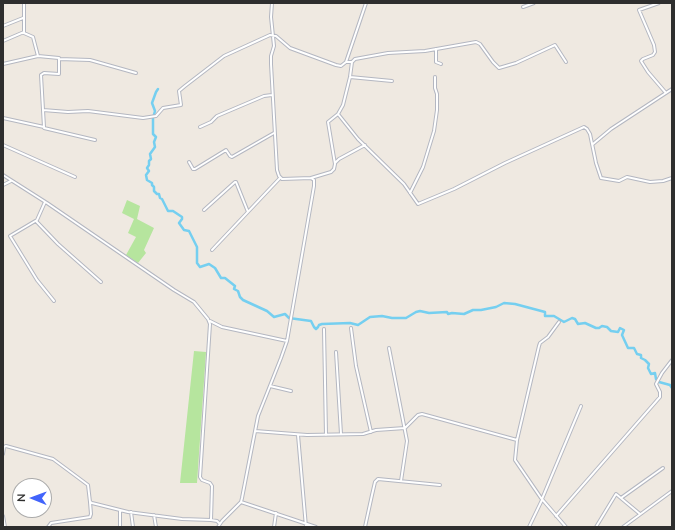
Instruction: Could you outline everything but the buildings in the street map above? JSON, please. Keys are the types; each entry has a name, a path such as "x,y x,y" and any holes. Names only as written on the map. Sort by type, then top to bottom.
{"street":[{"path":"24,3 24,32 25,34 33,37 38,56"},
{"path":"272,3 271,17 274,46 270,60 276,167 280,178"},
{"path":"273,35 290,48 342,66 346,62 366,3"},
{"path":"523,7 534,3"},
{"path":"659,3 639,10 655,51 654,55 641,61 648,72 666,93"},
{"path":"3,26 23,18"},
{"path":"3,42 24,32"},
{"path":"43,110 65,112 88,111 140,118 157,115 162,108 181,106 180,90 218,60 262,38 273,35"},
{"path":"346,62 352,62 355,59 388,53 436,49 470,42 477,42 480,44 499,68 516,63 555,45 566,62"},
{"path":"436,49 436,62 441,64"},
{"path":"3,64 38,56 59,59 90,60 136,73"},
{"path":"44,127 41,75 44,73 59,74 59,59"},
{"path":"335,164 328,122 338,114 343,105 352,62"},
{"path":"350,77 392,81"},
{"path":"410,193 423,167 434,131 437,110 437,94 435,88 436,77"},
{"path":"593,144 611,129 672,89"},
{"path":"200,127 211,122 217,116 264,96 272,95"},
{"path":"338,114 364,145 400,179 417,204 421,204 583,127 587,129 593,144 592,147 601,178 619,182 627,177 650,182 663,181 672,178"},
{"path":"3,118 96,140"},
{"path":"189,162 193,169 195,169 226,150 232,157 274,133"},
{"path":"3,145 75,176"},
{"path":"280,178 311,178 332,172 339,159 364,145"},
{"path":"3,175 194,302 210,321 222,327 287,341"},
{"path":"212,250 280,178"},
{"path":"218,527 241,502 244,494 258,416 287,341 294,292 307,230 314,186 314,180 311,178"},
{"path":"3,185 11,181"},
{"path":"204,210 236,182 248,212"},
{"path":"45,202 36,221 10,236 37,280 54,301"},
{"path":"36,221 58,244 101,282"},
{"path":"210,321 200,477 212,486 211,520"},
{"path":"559,322 548,337 540,343 517,440 515,462 542,500 566,527"},
{"path":"351,328 357,371 371,432"},
{"path":"324,329 326,435"},
{"path":"389,348 405,428 407,447 401,481"},
{"path":"336,352 341,434"},
{"path":"556,516 660,397 660,392 656,385 662,373 672,360"},
{"path":"270,386 291,391"},
{"path":"529,527 542,500 581,406"},
{"path":"255,431 298,435 363,434 405,428 418,415 422,414 517,440"},
{"path":"298,435 306,527"},
{"path":"3,454 3,448 6,446 53,459 88,485 90,517 51,523 48,527"},
{"path":"621,498 663,468"},
{"path":"365,527 376,480 380,479 440,485"},
{"path":"623,527 672,491"},
{"path":"596,527 616,494 640,514"},
{"path":"90,502 131,512 211,520 217,521 220,524"},
{"path":"241,502 316,527"},
{"path":"120,510 120,527"},
{"path":"131,512 133,527"},
{"path":"274,527 276,513"},
{"path":"154,515 156,527"},
{"path":"3,516 5,527"}],"green space":[{"path":"127,200 140,206 137,219 154,228 144,250 146,253 138,263 126,255 136,237 128,233 134,219 122,213"},
{"path":"194,351 206,352 197,483 180,483"}],"waterway":[{"path":"158,89 152,103 155,111 153,118 153,134 156,137 154,142 155,147 150,154 151,159 147,168 149,171 146,175 147,180 152,183 154,191 159,194 168,211 173,211 182,217 179,223 184,230 189,231 197,247 197,263 200,267 209,264 215,268 221,278 225,278 235,286 234,289 238,291 243,300 267,311 274,317 285,314 289,318 311,321 316,329 322,324 350,323 358,325 370,317 382,316 406,318 420,311 429,313 447,312 448,314 464,314 473,310 496,307 504,303 515,304 545,312 545,316 554,316 564,322 572,318 575,319 578,324 585,323 596,328 602,326 607,327 611,331 618,332 620,328 624,330 622,335 628,348 634,348 637,354 641,355 641,358 649,364 648,368 651,374 655,373 656,379 659,382 670,385 672,388"}]}
